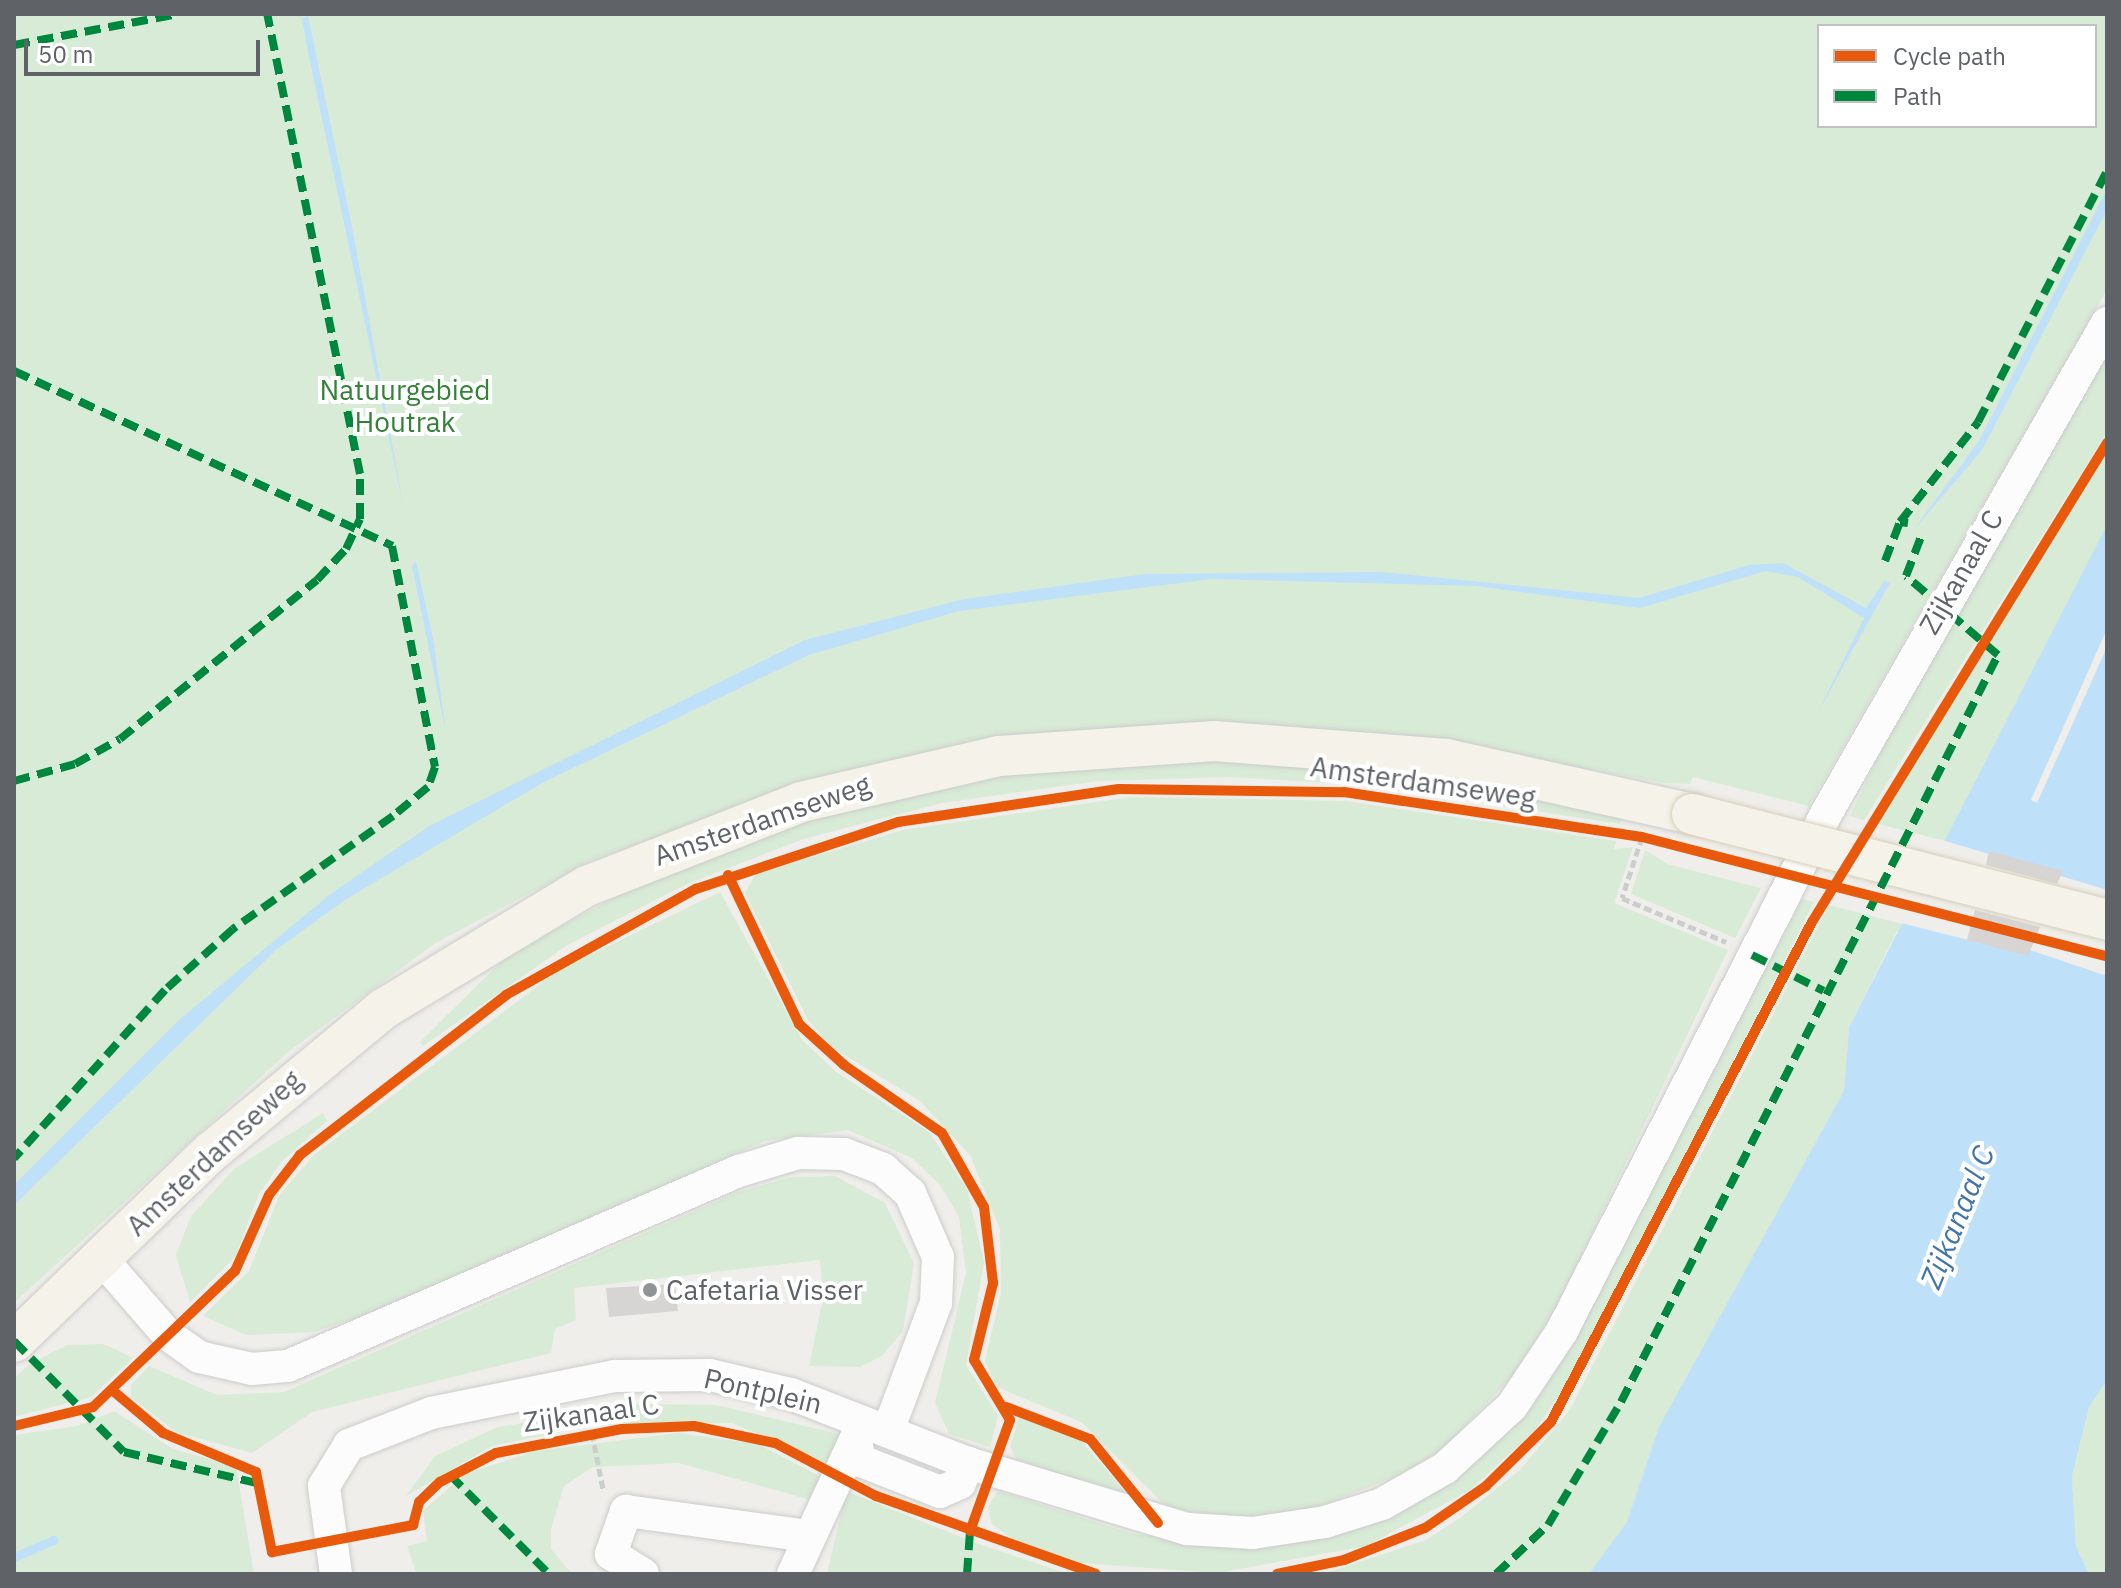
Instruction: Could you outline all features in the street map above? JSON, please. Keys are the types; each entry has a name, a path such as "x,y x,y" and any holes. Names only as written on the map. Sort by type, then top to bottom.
{"main road":[{"name":"Amsterdamseweg","path":"14,1342 325,1052 485,942 636,863 868,783 1066,748 1273,742 1446,759 1692,814 2107,920"}],"street":[{"name":"Zijkanaal C","path":"889,1428 968,1463 1130,1517 1253,1533 1382,1504 1445,1468 1492,1426 1562,1331 1826,814 2107,323"},
{"path":"101,1258 168,1335 199,1357 252,1369 288,1366 739,1171 798,1153 844,1154 883,1169 910,1193 938,1257 936,1303 889,1428"},
{"name":"Pontplein","path":"336,1574 322,1509 330,1467 349,1445 431,1413 580,1380 665,1373 750,1383 889,1428"},
{"path":"793,1574 855,1440 861,1461 940,1492 960,1483 968,1463"},
{"path":"643,1574 611,1554 626,1511 809,1536"}],"path":[{"path":"1657,841 1637,836 1622,898 1710,933"},
{"path":"592,1433 605,1496 626,1511"}],"green space":[{"name":"Natuurgebied Houtrak","path":"14,14 2107,14 2107,290 1809,806 1693,777 1690,784 1665,783 1400,735 1246,723 1006,737 833,773 590,861 434,944 288,1052 14,1303"},
{"path":"2107,354 2107,432 1864,820 1850,816 1898,715"},
{"path":"2107,453 2107,890 2045,866 1874,823"},
{"path":"1202,760 1407,773 1622,818 1620,824 1367,785 1231,777 1098,781 942,803 803,839 687,884 569,944 423,1046 420,1042 502,961 550,932 637,886 797,822 1004,775"},
{"path":"1131,797 1346,801 1616,841 1614,849 1633,847 1614,903 1728,950 1560,1300 1519,1369 1443,1449 1398,1476 1315,1508 1243,1517 1170,1510 1081,1422 997,1387 985,1361 1001,1293 1000,1229 970,1155 919,1100 833,1048 808,1020 745,893 756,874 903,830"},
{"path":"1645,850 1667,864 1761,888 1735,938 1631,894"},
{"path":"720,892 802,1040 835,1071 929,1132 967,1189 984,1262 966,1365 998,1416 990,1447 949,1434 935,1403 966,1273 959,1217 940,1185 912,1158 848,1130 765,1141 396,1305 314,1332 246,1335 203,1316 249,1271 280,1194 315,1154 559,970"},
{"path":"1802,899 1814,902 1576,1370 1536,1429 1470,1490 1366,1546 1217,1573 1081,1563 1012,1539 992,1524 988,1507 998,1491 1130,1533 1228,1547 1399,1513 1470,1468 1520,1418 1574,1342"},
{"path":"1829,905 1968,941 1897,931 1849,1027 1844,1091 1627,1522 1599,1562 1589,1574 1323,1574 1426,1540 1460,1518 1520,1470 1570,1410"},
{"path":"323,1113 327,1121 282,1161 259,1194 235,1257 190,1302 176,1255 191,1216 235,1168"},
{"path":"835,1176 885,1203 914,1263 903,1331 882,1356 860,1367 809,1366 823,1299 820,1260 574,1288 576,1320 555,1329 551,1353 312,1412 252,1453 176,1432 131,1397 131,1385 149,1366 217,1395 284,1392 738,1192 792,1177"},
{"path":"104,1344 133,1358 91,1397 14,1417 14,1378 31,1363 67,1345"},
{"path":"2107,1380 2107,1574 2089,1574 2076,1547 2072,1476 2089,1406"},
{"path":"640,1404 716,1405 843,1435 829,1465 732,1423 595,1425 492,1446 406,1496 435,1456 498,1427"},
{"path":"114,1411 171,1448 236,1467 254,1574 14,1574 14,1435 77,1426"},
{"path":"1019,1417 1080,1440 1133,1501 1016,1459 1010,1446"},
{"path":"678,1433 758,1444 827,1480 811,1500 679,1463 593,1467 564,1486 551,1529 551,1549 572,1574 417,1574 407,1546 427,1541 423,1511 465,1474 536,1451"},
{"path":"846,1491 976,1543 1068,1574 827,1574"}],"water":[{"path":"308,16 351,222 404,509 307,47 302,18"},
{"path":"2107,189 2107,210 1982,450 1912,532 1979,441"},
{"path":"2107,525 2107,1380 2089,1407 2072,1476 2076,1547 2089,1574 1589,1574 1627,1522 1659,1427 1844,1091 1849,1027"},
{"path":"416,561 433,638 446,733 412,566"},
{"path":"1783,563 1866,608 1885,580 1890,583 1818,712 1864,618 1798,577 1766,571 1640,608 1476,586 1211,579 959,611 809,655 544,782 348,898 277,949 14,1205 14,1185 180,1019 333,892 431,825 805,640 965,599 1145,574 1382,572 1639,598 1749,565"}],"pier":[{"path":"2107,629 2107,647 2037,803 2031,800"},
{"path":"1939,839 2107,890 2107,976 2027,949 2024,954 1897,922"}],"building":[{"path":"1989,851 2063,871 2057,884 1986,865"},
{"path":"1975,910 2040,927 2028,956 1967,940"},
{"path":"675,1284 678,1311 609,1317 606,1288"}],"waterway":[{"path":"14,1557 53,1540"}],"marked path":[{"path":"14,45 178,14"},
{"path":"14,781 75,764 120,739 317,580 346,549 360,519 360,474 267,14"},
{"path":"1900,522 1978,422 2107,171"},
{"path":"14,371 392,546 435,767 428,787 393,816 233,929 165,990 14,1158"},
{"path":"1885,561 1900,522 1908,523"},
{"path":"1496,1574 1548,1525 1621,1402 1998,655 1906,576 1922,534"},
{"path":"1752,955 1824,991"},
{"path":"14,1341 124,1452 260,1484"},
{"path":"450,1475 549,1574"},
{"path":"967,1574 970,1531"}],"cycle path":[{"path":"1277,1574 1344,1560 1425,1528 1486,1486 1551,1422 1812,922 2107,443"},
{"path":"14,1426 93,1407 235,1271 269,1195 300,1155 506,995 696,889 898,822 1119,789 1344,792 1642,837 2107,956"},
{"path":"728,875 799,1024 844,1065 942,1133 984,1207 993,1283 974,1360 1010,1420 970,1531"},
{"path":"112,1390 163,1433 256,1472 272,1552 413,1525 419,1502 440,1482 496,1453 622,1429 694,1426 775,1443 876,1496 1096,1574"},
{"path":"1006,1407 1090,1439 1158,1523"}],"place":[{"name":"Cafetaria Visser","path":"650,1290"}]}
